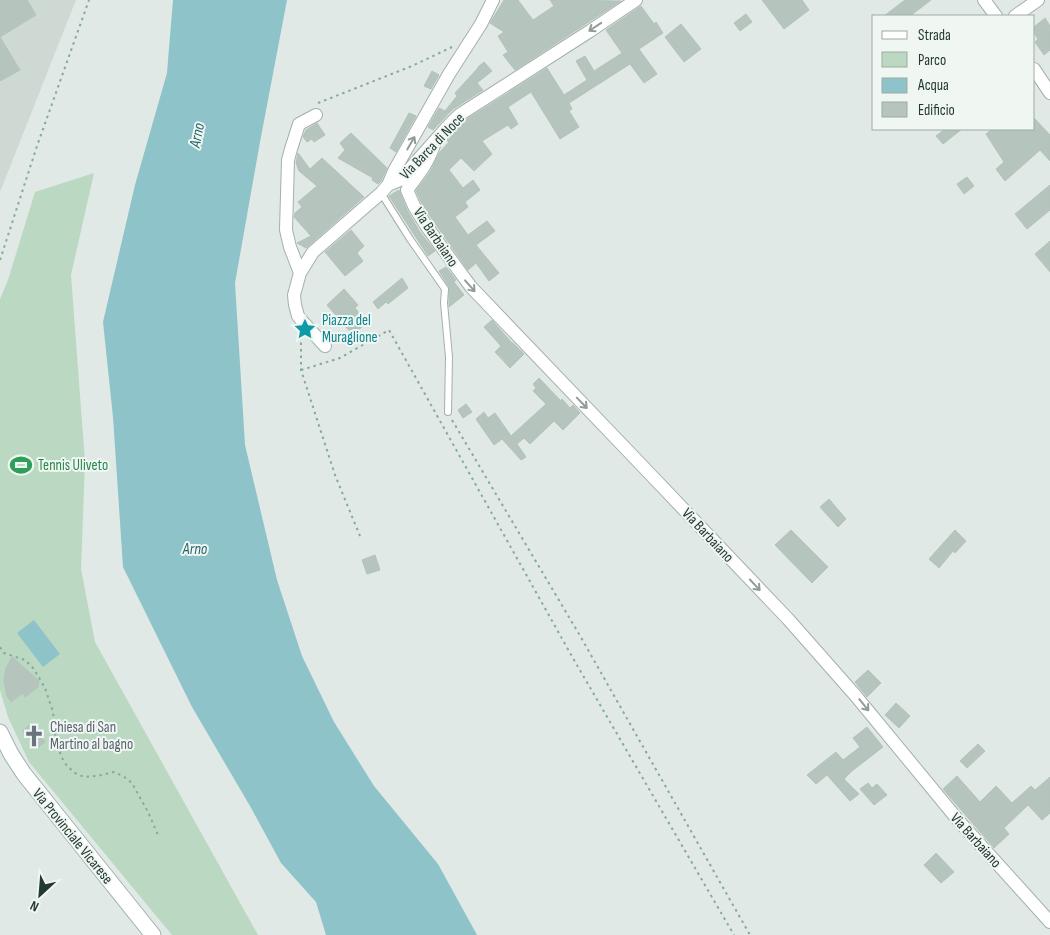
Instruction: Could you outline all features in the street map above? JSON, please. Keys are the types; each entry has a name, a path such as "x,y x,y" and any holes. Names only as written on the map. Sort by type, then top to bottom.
{"main road":[{"name":"Via Provinciale Vicarese","path":"0,732 24,774 153,935"}],"street":[{"path":"384,189 449,74 481,24 493,0"},
{"name":"Via Barca di Noce","path":"300,273 313,252 384,189 400,180 460,115 636,0"},
{"path":"984,0 995,15"},
{"path":"1016,15 1038,0"},
{"path":"1035,70 1050,93"},
{"path":"317,109 299,124 288,160 286,230 300,273 294,295 298,316 325,346"},
{"name":"Via Barbaiano","path":"434,142 427,163 407,190 427,227 465,281 788,619 855,695 958,820 1050,922"}],"lane":[{"path":"384,189 444,289 449,356 448,412"}],"path":[{"path":"0,260 37,146 89,0"},
{"path":"317,109 456,45"},
{"path":"302,321 300,342 301,370 335,475 360,536"},
{"path":"301,370 340,358 389,330 579,668 734,935"},
{"path":"448,412 579,634 750,935"},
{"path":"0,646 4,653 25,660 34,669 45,688 53,712 56,742 67,766 75,773 84,777 114,772 123,776 132,783 158,835"}],"shaded area":[{"path":"0,0 76,0 0,192"}],"green space":[{"path":"94,173 71,275 85,462 81,569 95,642 258,935 172,935 29,762 8,717 0,690 0,299 8,280 35,192"}],"water":[{"name":"Arno","path":"173,0 287,0 235,283 245,445 277,580 302,656 334,722 374,786 438,864 477,935 326,935 316,902 281,863 192,707 123,567 113,417 103,322 135,185 167,73"},
{"path":"34,620 60,654 43,667 17,633"}],"building":[{"path":"0,0 27,0 36,15 0,37"},
{"path":"504,0 518,0 533,20 554,6 550,0 621,1 515,70 503,55 508,52 498,36 504,32 490,23"},
{"path":"762,0 802,0 809,10 784,29"},
{"path":"905,0 931,0 911,15 885,15"},
{"path":"641,6 654,24 656,22 663,33 639,49 657,74 644,83 630,64 569,103 572,109 569,111 579,127 560,139 531,92 508,107 518,124 511,129 508,125 482,141 492,154 474,171 461,158 449,170 463,188 473,180 480,190 465,202 468,207 455,217 468,235 487,221 495,231 476,245 499,273 489,281 476,263 468,270 434,222 416,191 430,172 440,152 449,142 446,140 464,121 547,68 564,95 587,80 576,61 585,56 594,71 622,53 606,30"},
{"path":"746,14 752,22 740,31 734,23"},
{"path":"1045,18 1050,26 1050,50 1044,55 1035,42 1038,39 1035,34 1035,26"},
{"path":"681,24 701,49 684,62 665,37"},
{"path":"0,37 20,70 0,81"},
{"path":"484,62 492,71 477,83 483,90 453,109 433,130 428,127 439,108 445,111 457,96 455,93"},
{"path":"432,71 439,75 431,89 424,86"},
{"path":"409,113 416,116 396,152 390,148"},
{"path":"1035,119 1050,135 1050,161 1040,150 1005,181 996,169 1004,162 986,134 991,130 1035,130"},
{"path":"317,123 325,135 314,142 312,139 307,142 303,137 306,130"},
{"path":"944,130 961,130 943,144 936,136"},
{"path":"351,133 387,168 378,184 372,180 373,178 338,158 345,150 340,143"},
{"path":"298,153 310,169 322,158 364,197 306,248 297,243 311,236 294,217 295,213 302,207 298,202 317,186 299,171 296,163"},
{"path":"967,177 974,186 964,194 957,184"},
{"path":"1050,185 1050,210 1027,229 1015,214"},
{"path":"399,190 407,210 420,232 435,251 428,256 389,196"},
{"path":"351,230 364,246 357,253 363,261 345,276 325,252"},
{"path":"1050,241 1050,272 1035,254"},
{"path":"446,267 464,295 449,307 449,287 439,271"},
{"path":"402,278 408,288 388,304 386,302 378,309 373,302"},
{"path":"344,289 358,305 355,308 367,322 353,335 327,305"},
{"path":"492,320 524,354 510,368 495,352 501,346 484,327"},
{"path":"539,378 561,401 562,399 570,408 573,405 580,413 563,430 554,421 530,444 524,438 517,444 526,457 521,460 502,439 494,445 476,419 484,412 488,418 495,413 511,436 546,404 533,391 536,388 533,384"},
{"path":"466,404 472,412 463,418 458,410"},
{"path":"829,499 846,519 838,527 820,507"},
{"path":"791,530 828,567 812,583 775,545"},
{"path":"955,530 966,541 955,553 953,551 939,568 929,559"},
{"path":"375,555 380,570 367,574 362,560"},
{"path":"12,657 39,682 38,687 25,697 23,693 11,702 7,696 4,681 6,668"},
{"path":"868,670 881,683 867,697 855,682"},
{"path":"896,703 910,716 899,728 885,715"},
{"name":"Chiesa di San Martino al bagno","path":"30,724 45,742 37,748 23,731"},
{"path":"867,727 883,747 844,779 859,794 850,801 827,775 816,784 807,775 836,752 843,760 860,747 853,738"},
{"path":"978,744 985,751 967,768 960,761"},
{"path":"957,776 980,802 996,786 1012,803 1031,786 1035,790 1050,777 1050,813 1042,820 1028,805 1004,828 1009,834 994,848 943,789"},
{"path":"868,783 872,788 877,784 887,795 874,805 860,789"},
{"path":"936,853 954,872 941,883 924,865"}],"place":[{"name":"Piazza del Muraglione","path":"305,329"},
{"name":"Tennis Uliveto","path":"21,465"},
{"name":"Chiesa di San Martino al bagno","path":"34,736"}]}
